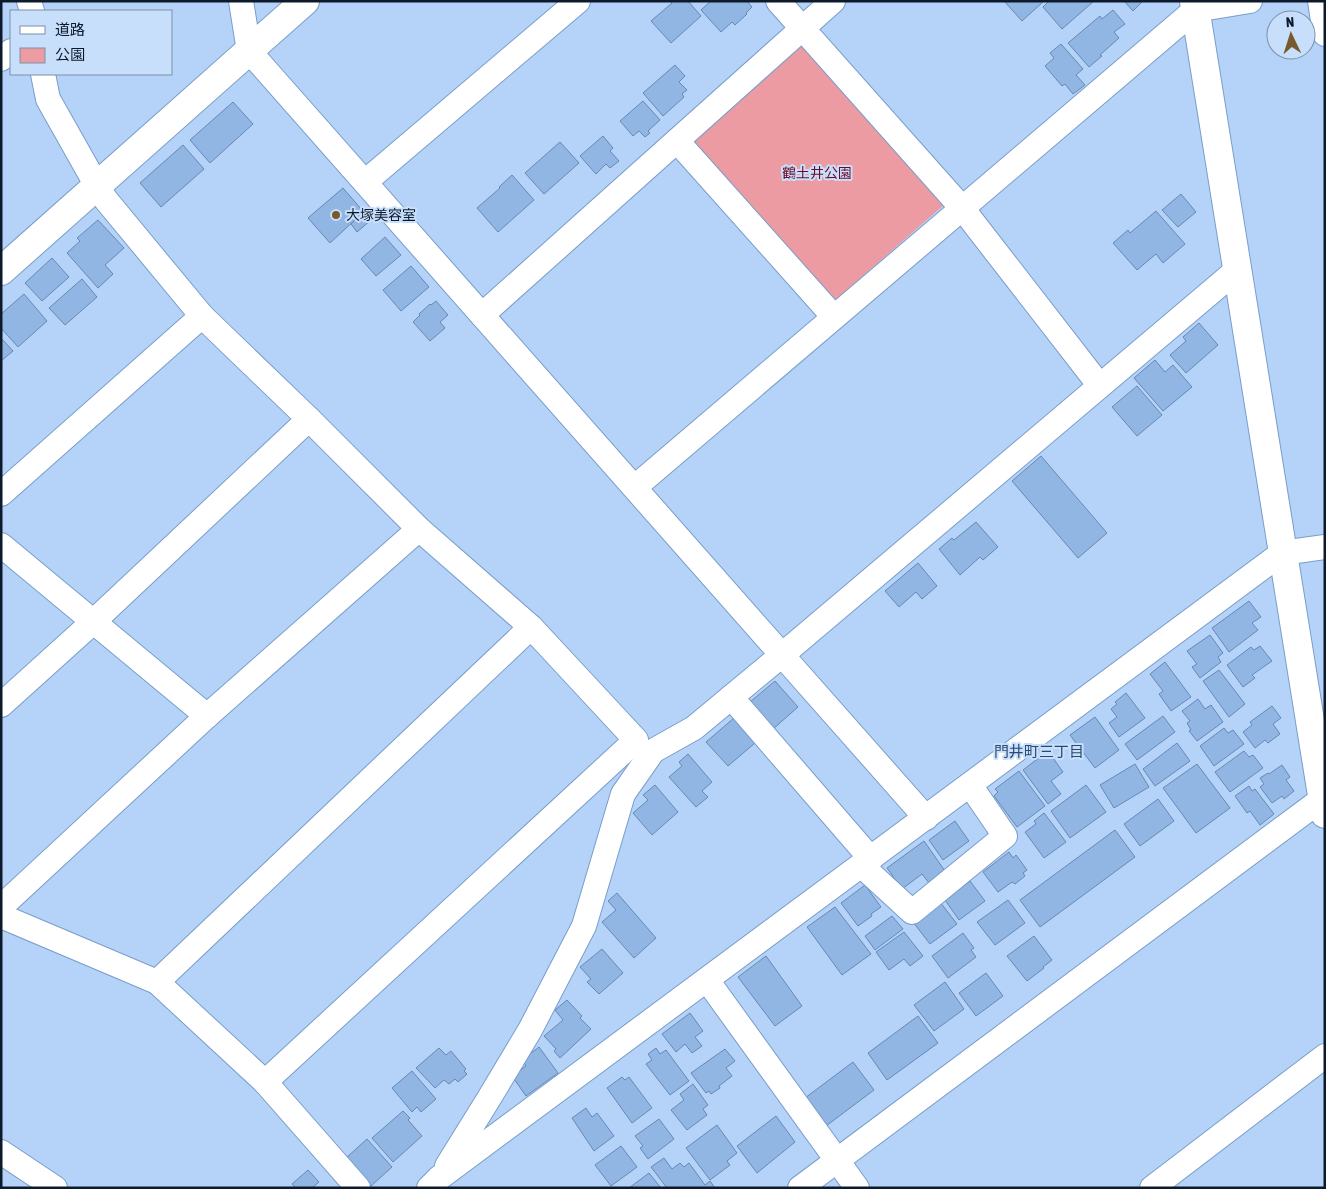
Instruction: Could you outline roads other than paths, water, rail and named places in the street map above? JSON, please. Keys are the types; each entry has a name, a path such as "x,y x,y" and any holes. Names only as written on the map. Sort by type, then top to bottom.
{"street":[{"path":"241,1 249,51 926,818"},
{"path":"1,271 305,1"},
{"path":"365,182 578,1"},
{"path":"778,1 962,208 1100,386"},
{"path":"482,315 833,1"},
{"path":"635,487 962,208 1194,6 1250,1"},
{"path":"1320,1 1325,34"},
{"path":"800,1188 1324,806 1194,6"},
{"path":"43,75 48,99 106,200 202,316 419,529 531,627 645,746"},
{"path":"677,141 834,318"},
{"path":"265,1082 645,746 694,728 1237,270"},
{"path":"1,494 202,316"},
{"path":"1,705 93,622 309,419"},
{"path":"1,907 207,716 419,529"},
{"path":"1,545 207,716"},
{"path":"434,1183 1282,553 1325,547"},
{"path":"156,982 531,627"},
{"path":"731,698 866,862 912,912 1005,836 970,785"},
{"path":"434,1183 488,1100 530,1030 584,926 623,794 645,746"},
{"path":"1,916 156,982 265,1082 358,1188"},
{"path":"707,980 857,1188"},
{"path":"1152,1188 1325,1056"},
{"path":"1,1152 55,1188"}],"place":[{"name":"大塚美容室","path":"336,215"}],"district":[{"name":"門井町三丁目","path":"1039,751"}],"park label":[{"name":"鶴土井公園","path":"817,173"}]}
